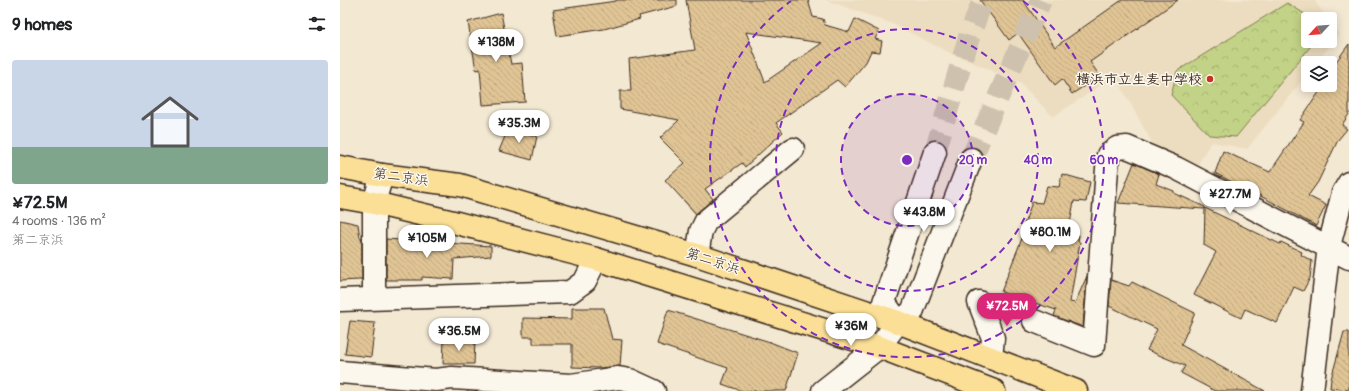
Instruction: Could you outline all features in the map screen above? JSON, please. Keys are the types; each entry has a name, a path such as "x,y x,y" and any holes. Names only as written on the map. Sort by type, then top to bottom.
{"highway":[{"name":"第二京浜","path":"340,167 382,175 460,185 697,255 898,322 1076,391"},
{"name":"第二京浜","path":"340,197 374,203 596,259 879,347 994,391"}],"street":[{"path":"1034,321 1094,345 1108,155 1117,148 1127,147 1176,168 1329,246 1349,258"},
{"path":"697,255 701,231 706,221 793,149"},
{"path":"898,322 884,302 936,152"},
{"path":"823,391 879,347 898,322 912,312 971,159"},
{"path":"374,299 374,203 382,175"},
{"path":"1312,391 1329,246 1343,193 1349,183"},
{"path":"340,300 570,292 585,281 596,259"},
{"path":"979,302 993,338 991,358"},
{"path":"340,372 436,380 452,378 570,385 618,378 630,380 654,391"}],"shaded area":[{"name":"横浜市立生麦中学校","path":"826,0 1314,0 1323,12 1301,12 1301,48 1328,48 1322,56 1301,56 1301,82 1247,149 1211,142 1197,166 1155,148 1115,76 1053,117 1020,83 950,53 893,24"}],"green space":[{"path":"1287,3 1302,12 1301,48 1309,48 1301,56 1301,58 1236,137 1209,135 1171,95 1177,71"}],"building":[{"path":"616,0 677,0 677,6 639,16 640,19 604,29 557,36 553,10"},
{"path":"686,0 808,0 813,17 823,19 825,25 849,32 855,19 879,31 875,39 882,41 880,52 871,51 866,62 845,87 837,80 776,123 783,132 745,167 742,163 705,189 713,199 696,214 665,180 685,163 660,138 679,120 620,109 620,91 631,91 629,59 695,50","holes":["746,32 822,43 765,82"]},
{"path":"980,0 1023,0 1055,47 1122,0 1178,0 1090,62 1100,76 1072,94 1062,79 1055,85 1018,33 1009,40"},
{"path":"501,13 511,64 522,63 525,102 483,105 480,69 476,70 468,22"},
{"path":"1349,44 1349,114 1342,125 1347,129 1338,140 1318,182 1308,196 1326,205 1316,226 1215,173 1223,151 1270,172 1304,122 1300,120 1319,92 1337,92 1337,60"},
{"path":"508,129 537,136 532,160 499,151"},
{"path":"1134,163 1159,174 1156,184 1174,191 1174,193 1205,207 1204,209 1118,203"},
{"path":"1062,174 1090,182 1086,202 1074,201 1068,235 1079,235 1078,242 1080,242 1070,302 1075,303 1087,276 1083,327 1054,316 1056,310 1001,292 1024,233 1021,233 1032,202 1042,203 1047,186 1059,187"},
{"path":"1205,208 1280,244 1281,242 1302,252 1301,255 1312,261 1310,278 1303,291 1294,287 1277,323 1245,309 1241,318 1194,295 1216,252 1204,245"},
{"path":"340,220 358,224 360,238 362,238 362,279 340,281"},
{"path":"386,239 491,246 491,256 454,259 453,279 422,277 422,280 386,280"},
{"path":"1111,280 1129,286 1132,282 1195,313 1181,345 1265,391 1215,391 1181,373 1185,366 1147,350 1157,329 1109,306"},
{"path":"572,308 604,308 612,339 622,340 620,366 599,368 572,367 572,344 533,344 533,337 523,337 523,318 572,319"},
{"path":"668,310 770,342 798,353 786,391 742,391 722,384 728,368 657,344"},
{"path":"350,321 375,323 371,357 345,354"},
{"path":"1344,332 1349,332 1349,390 1330,388 1331,379"},
{"path":"444,340 475,341 474,364 443,364"}],"tunnel":[{"path":"935,152 970,34 983,0"},
{"path":"971,159 1041,0"}],"place":[{"name":"横浜市立生麦中学校","path":"1210,79"}]}
